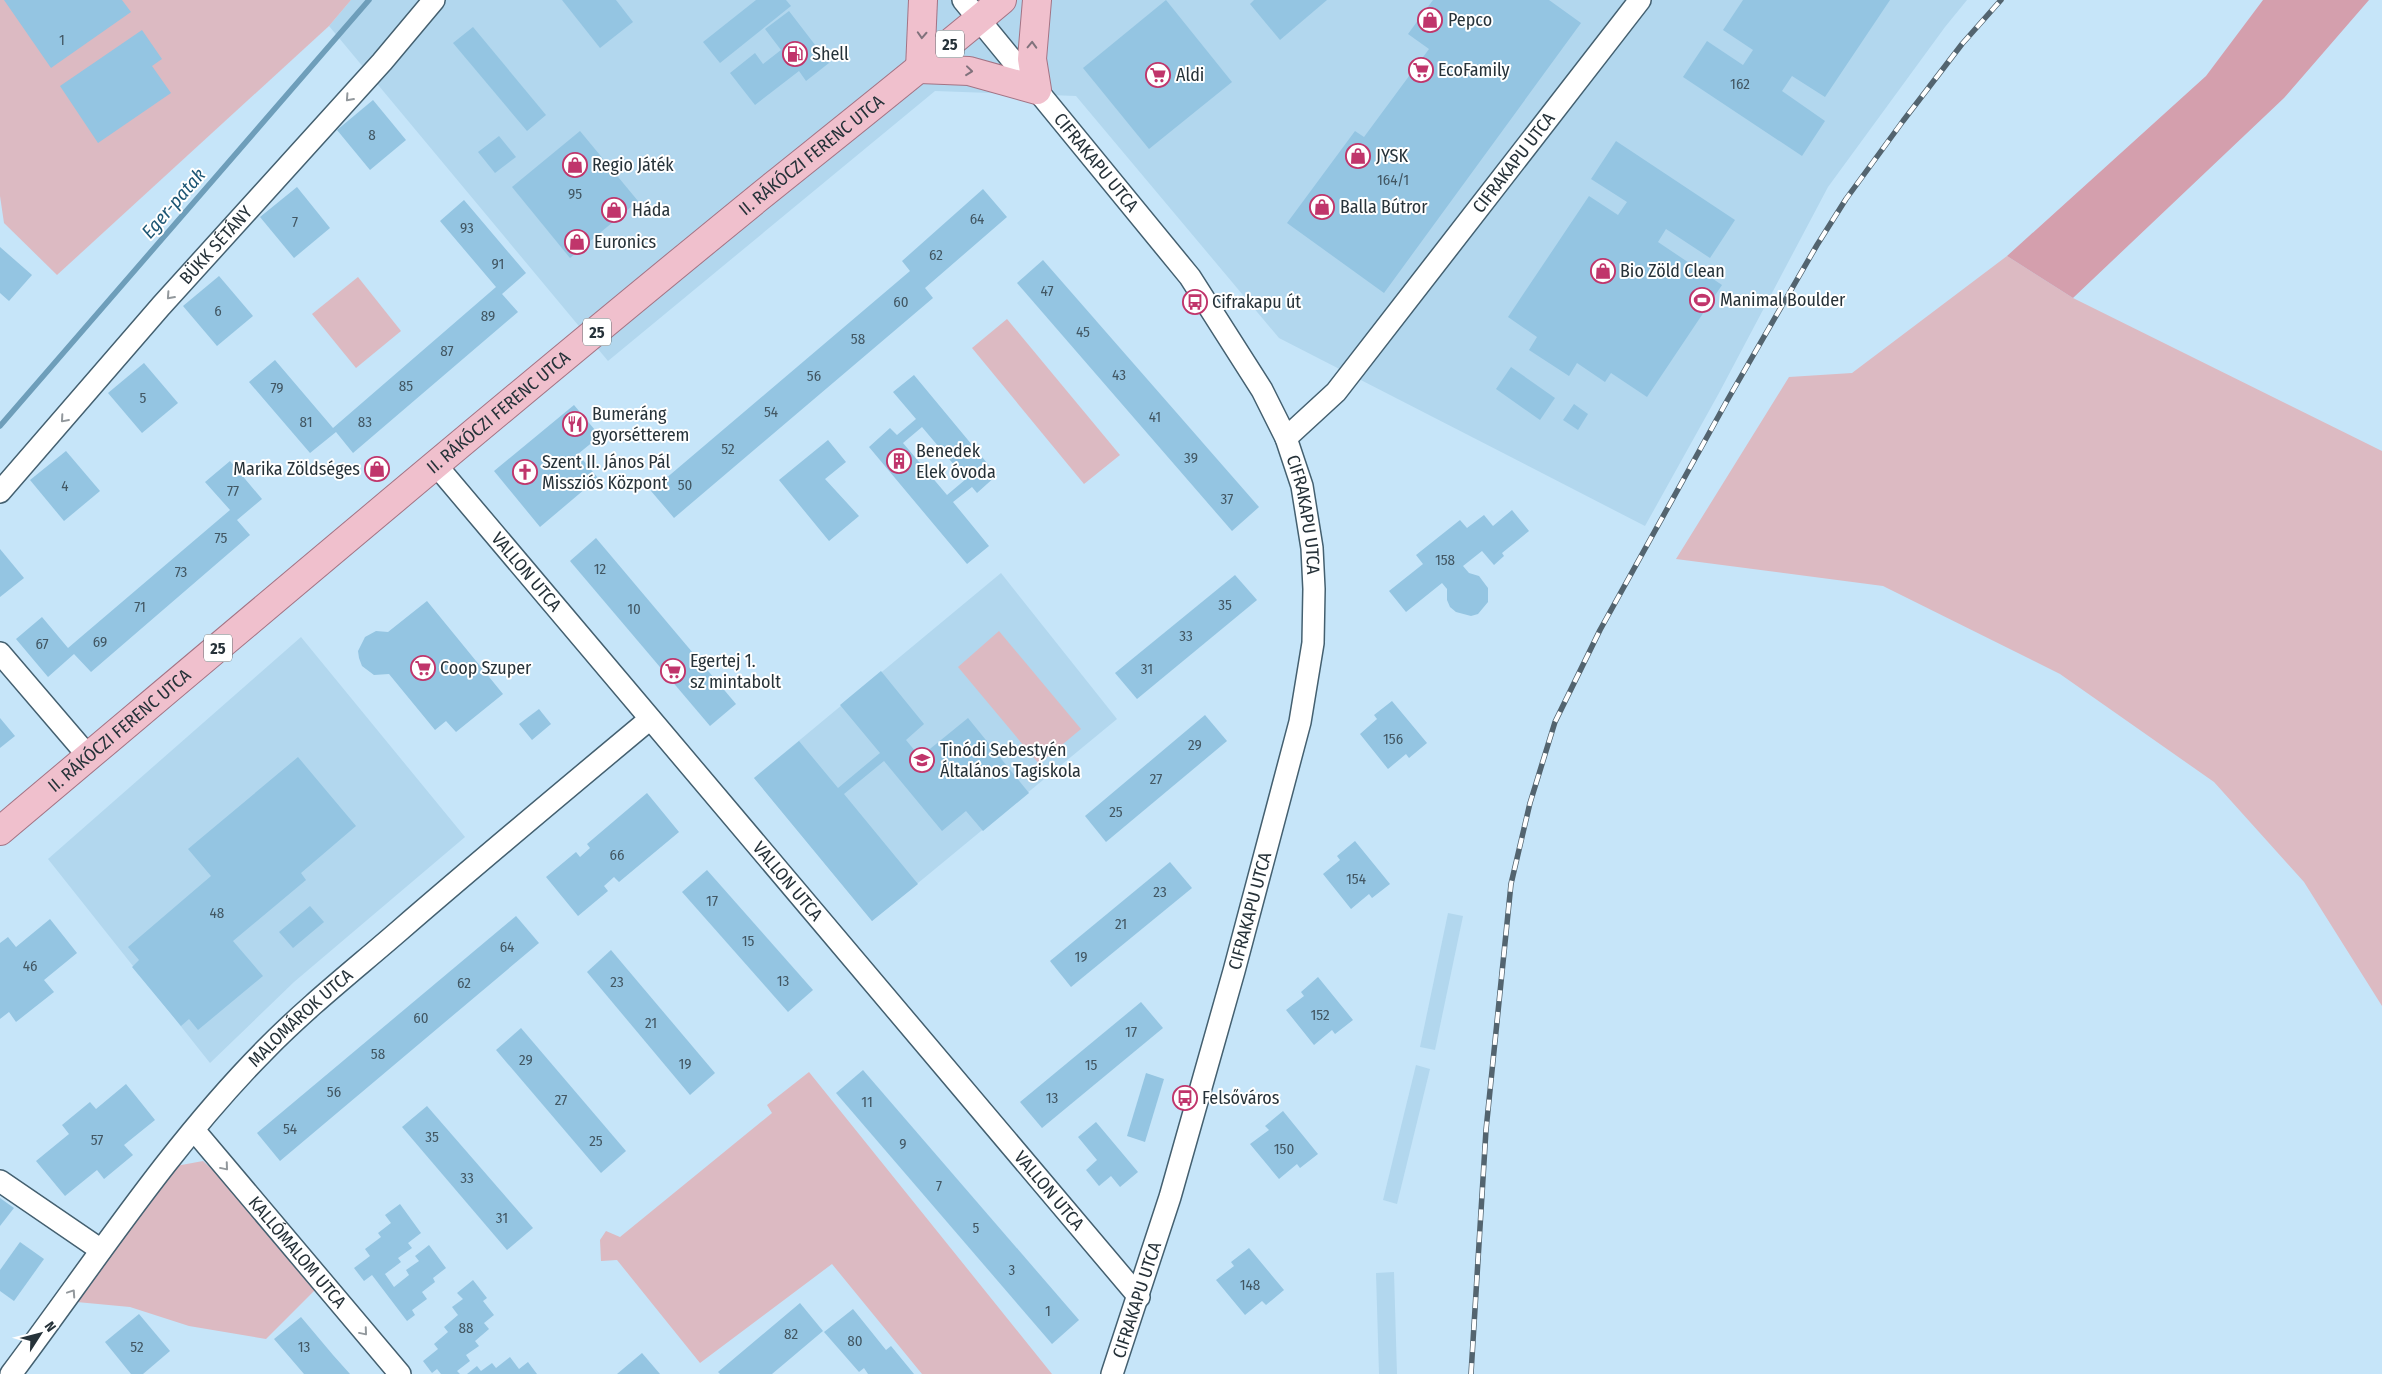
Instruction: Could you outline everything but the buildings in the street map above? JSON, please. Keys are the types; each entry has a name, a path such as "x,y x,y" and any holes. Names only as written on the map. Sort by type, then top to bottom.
{"main road":[{"path":"923,0 920,69 969,71 1037,90 1032,59 1037,0"},
{"name":"II. RÁKÓCZI FERENC UTCA","path":"0,831 758,198 920,69 971,10 1002,0"}],"street":[{"name":"BÜKK SÉTÁNY","path":"0,492 161,306 382,62 434,0"},
{"name":"CIFRAKAPU UTCA","path":"1286,438 1336,392 1640,0"},
{"name":"CIFRAKAPU UTCA","path":"971,10 1190,277 1262,390 1286,438 1302,486 1312,548 1314,589 1312,643 1300,722 1232,980 1173,1187 1139,1297 1112,1374"},
{"name":"VALLON UTCA","path":"436,465 1139,1297"},
{"path":"0,653 89,756"},
{"name":"MALOMÁROK UTCA","path":"11,1374 101,1250 194,1130 264,1051 304,1013 499,844 650,719"},
{"name":"KALLÓMALOM UTCA","path":"194,1130 400,1374"},
{"path":"0,1181 101,1250"}],"shaded area":[{"path":"0,0 351,0 329,26 57,275 4,223 0,196"},
{"path":"351,0 1967,0 1945,27 1828,187 1719,393 1645,526 1279,338 1076,96 935,91 608,361 329,26"},
{"path":"2263,0 2369,0 2284,98 2073,298 2007,256 2206,76"},
{"path":"2007,256 2073,298 2382,451 2382,1006 2304,882 2214,782 2060,674 1883,586 1676,559 1789,377 1852,373"},
{"path":"358,277 401,331 356,368 312,314"},
{"path":"1007,319 1120,455 1084,484 972,348"},
{"name":"Tinódi Sebestyén Általános Tagiskola","path":"1001,573 1117,719 872,921 754,778"},
{"path":"999,631 1081,729 1039,764 958,667"},
{"path":"301,637 465,837 294,982 210,1063 48,859"},
{"path":"1448,913 1463,916 1435,1050 1420,1047"},
{"path":"1416,1065 1430,1069 1397,1204 1383,1200"},
{"path":"809,1072 1052,1374 922,1374 832,1264 700,1363 617,1260 601,1261 600,1240 606,1231 620,1237 772,1113 767,1105"},
{"path":"203,1161 228,1184 316,1289 266,1339 189,1326 130,1307 66,1301 176,1166"},
{"path":"1394,1272 1397,1374 1379,1374 1376,1273"}],"waterway":[{"name":"Eger-patak","path":"0,426 369,0"}],"railway":[{"path":"1471,1374 1486,1130 1511,884 1530,803 1555,722 1600,630 1728,399 1817,245 1846,199 1903,121 1962,44 2001,0"}],"place":[{"name":"Pepco","path":"1430,20"},
{"name":"Shell","path":"795,54"},
{"name":"EcoFamily","path":"1421,70"},
{"name":"Aldi","path":"1158,75"},
{"name":"JYSK","path":"1358,156"},
{"name":"Regio Játék","path":"575,165"},
{"name":"Balla Bútror","path":"1322,207"},
{"name":"Háda","path":"614,210"},
{"name":"Euronics","path":"577,242"},
{"name":"Bio Zöld Clean","path":"1603,271"},
{"name":"Manimal Boulder","path":"1702,300"},
{"name":"Cifrakapu út","path":"1195,302"},
{"name":"Bumeráng gyorsétterem","path":"575,424"},
{"name":"Benedek Elek óvoda","path":"899,461"},
{"name":"Marika Zöldséges","path":"377,469"},
{"name":"Szent II. János Pál Missziós Központ","path":"525,472"},
{"name":"Coop Szuper","path":"423,668"},
{"name":"Egertej 1. sz mintabolt","path":"673,671"},
{"name":"Tinódi Sebestyén Általános Tagiskola","path":"922,760"},
{"name":"Felsőváros","path":"1185,1098"}]}
